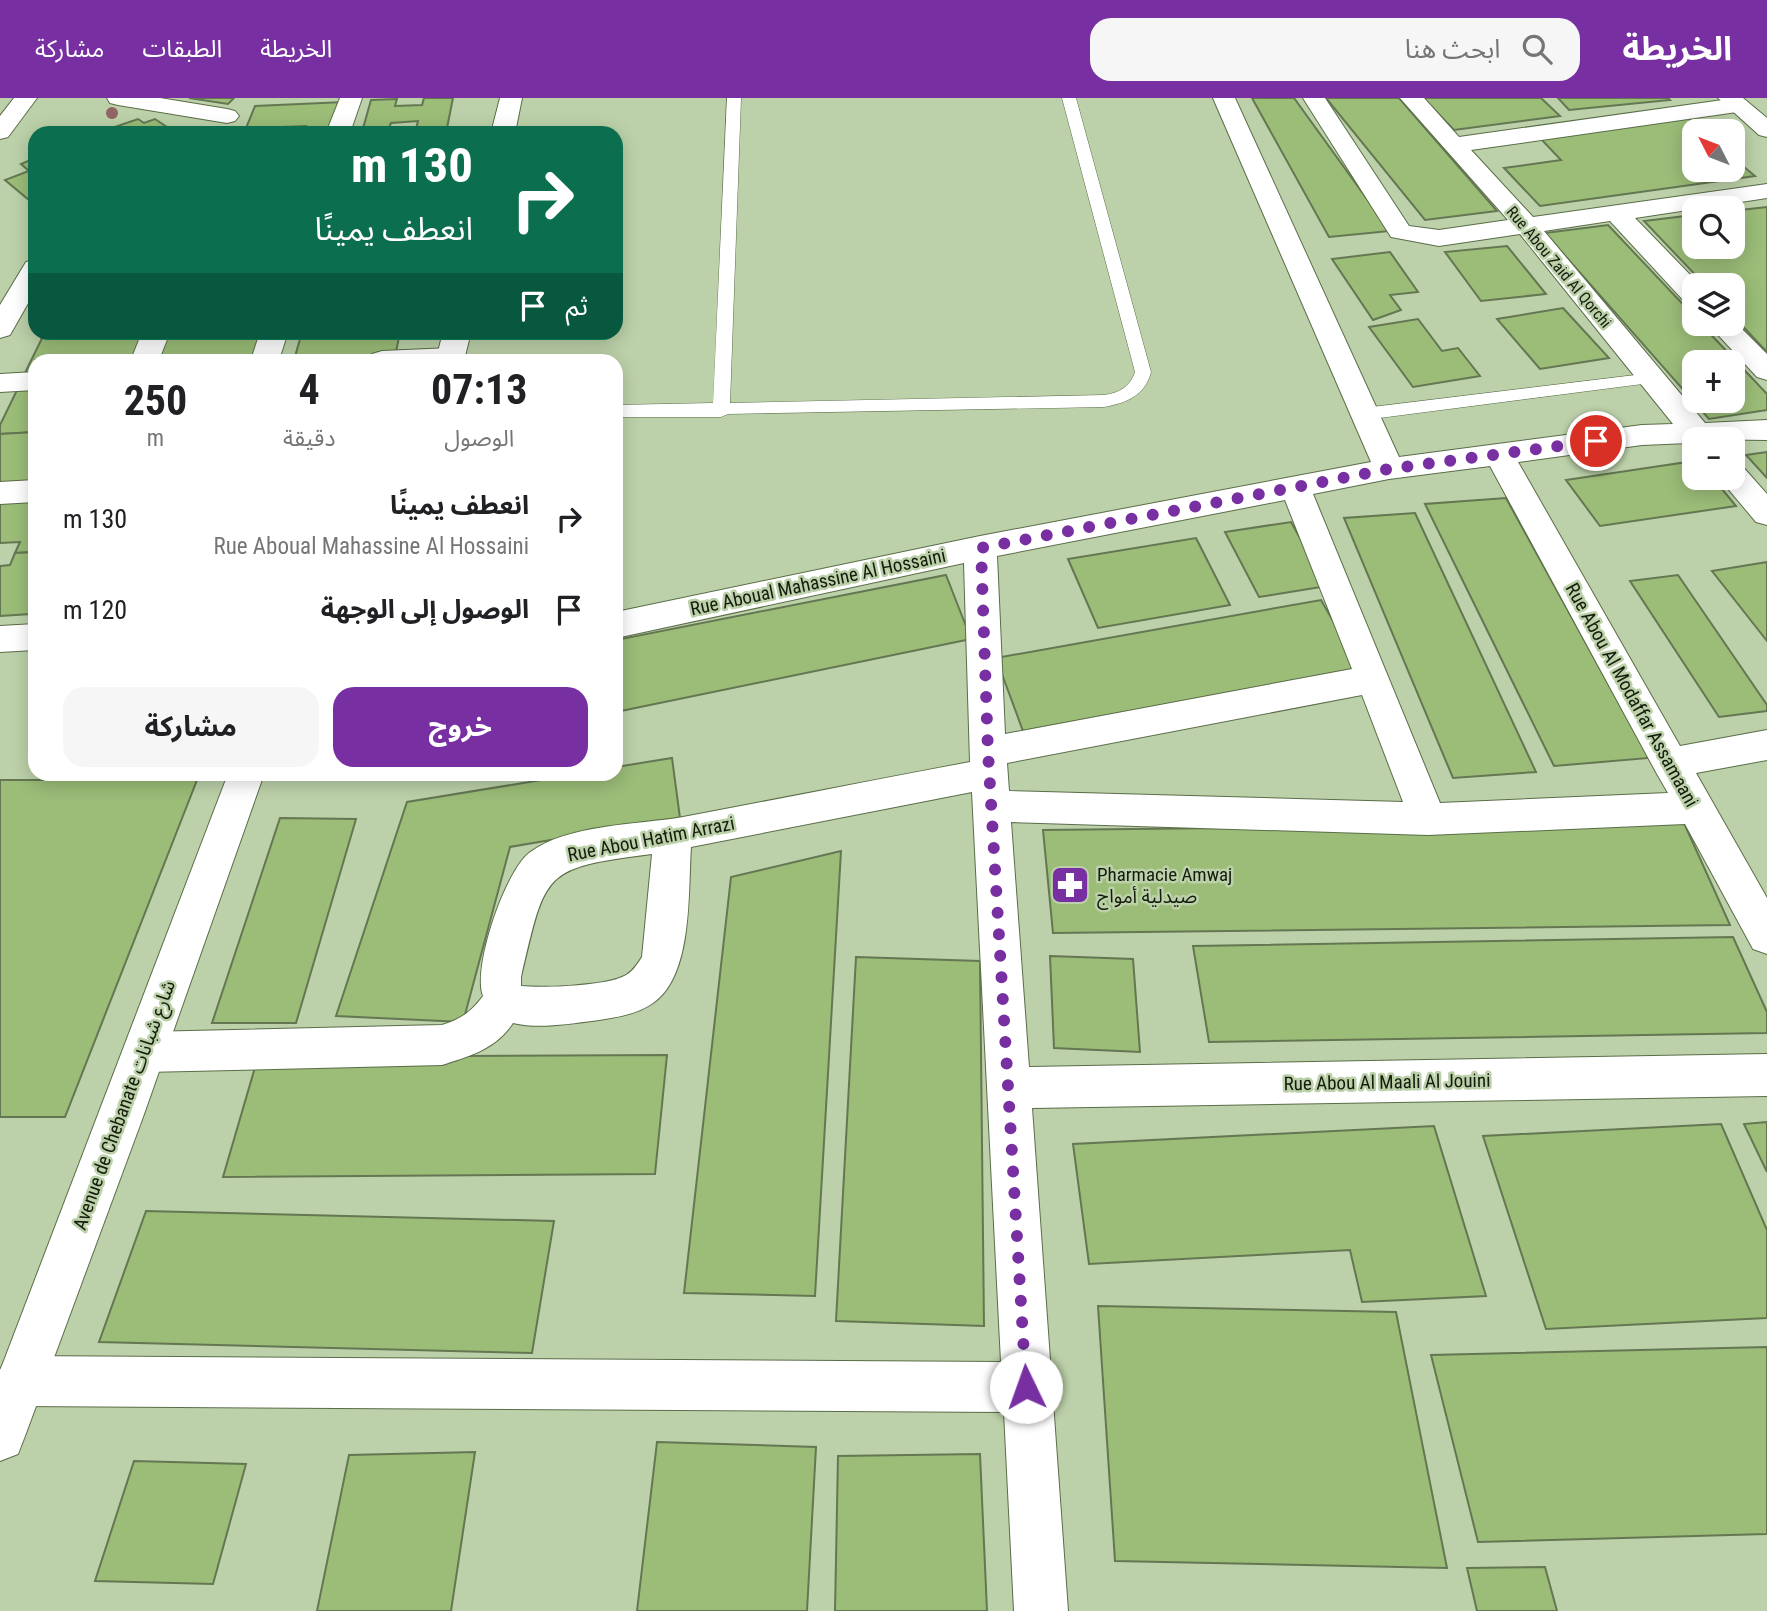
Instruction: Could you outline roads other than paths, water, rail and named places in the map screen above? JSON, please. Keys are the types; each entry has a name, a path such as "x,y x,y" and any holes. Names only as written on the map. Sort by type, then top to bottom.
{"street":[{"path":"0,132 26,98"},
{"path":"132,99 223,125 243,98"},
{"path":"341,126 351,98"},
{"path":"505,126 512,98"},
{"path":"1224,98 1389,469"},
{"path":"1314,98 1400,232 1439,238 1767,191"},
{"name":"Rue Abou Zaid Al Qorchi","path":"1411,98 1526,225 1692,427"},
{"path":"1559,107 1578,127"},
{"path":"1454,145 1578,127 1751,114"},
{"path":"1616,213 1682,282"},
{"path":"0,329 27,266"},
{"path":"1733,336 1767,371"},
{"path":"425,354 453,350"},
{"path":"0,383 28,381"},
{"name":"Rue Aboual Mahassine Al Hossaini","path":"1745,432 1767,430"},
{"name":"Rue Aboual Mahassine Al Hossaini","path":"623,624 981,548 1389,469 1642,435 1682,436"},
{"name":"Rue Abou Al Modaffar Assamaani","path":"1498,453 1767,936"},
{"path":"1296,487 1428,819"},
{"path":"1745,489 1767,514"},
{"path":"0,493 28,491"},
{"path":"981,548 990,777 1041,1611"},
{"path":"0,639 28,637"},
{"path":"990,777 1373,679"},
{"path":"1670,763 1767,745"},
{"path":"990,777 1428,819 1695,808"},
{"name":"Rue Abou Hatim Arrazi","path":"505,998 500,990 499,977 530,878 544,865 563,855 597,846 673,835 990,777"},
{"name":"Avenue de Chebanate شارع شبانات","path":"0,1436 145,1052 243,781"},
{"path":"145,1052 442,1045 473,1035 489,1024 505,998 515,1004 531,1006 585,1002 628,995 643,987 654,976 662,961 673,835"},
{"name":"Rue Abou Al Maali Al Jouini","path":"1008,1088 1767,1075"},
{"path":"20,1381 1026,1387"}],"lane":[{"path":"721,411 734,98"},
{"path":"623,411 1104,401 1119,399 1136,388 1143,372 1069,98"},
{"path":"1364,414 1651,378"}],"place":[{"name":"Pharmacie Amwaj صيدلية أمواج","path":"1070,885"}]}
